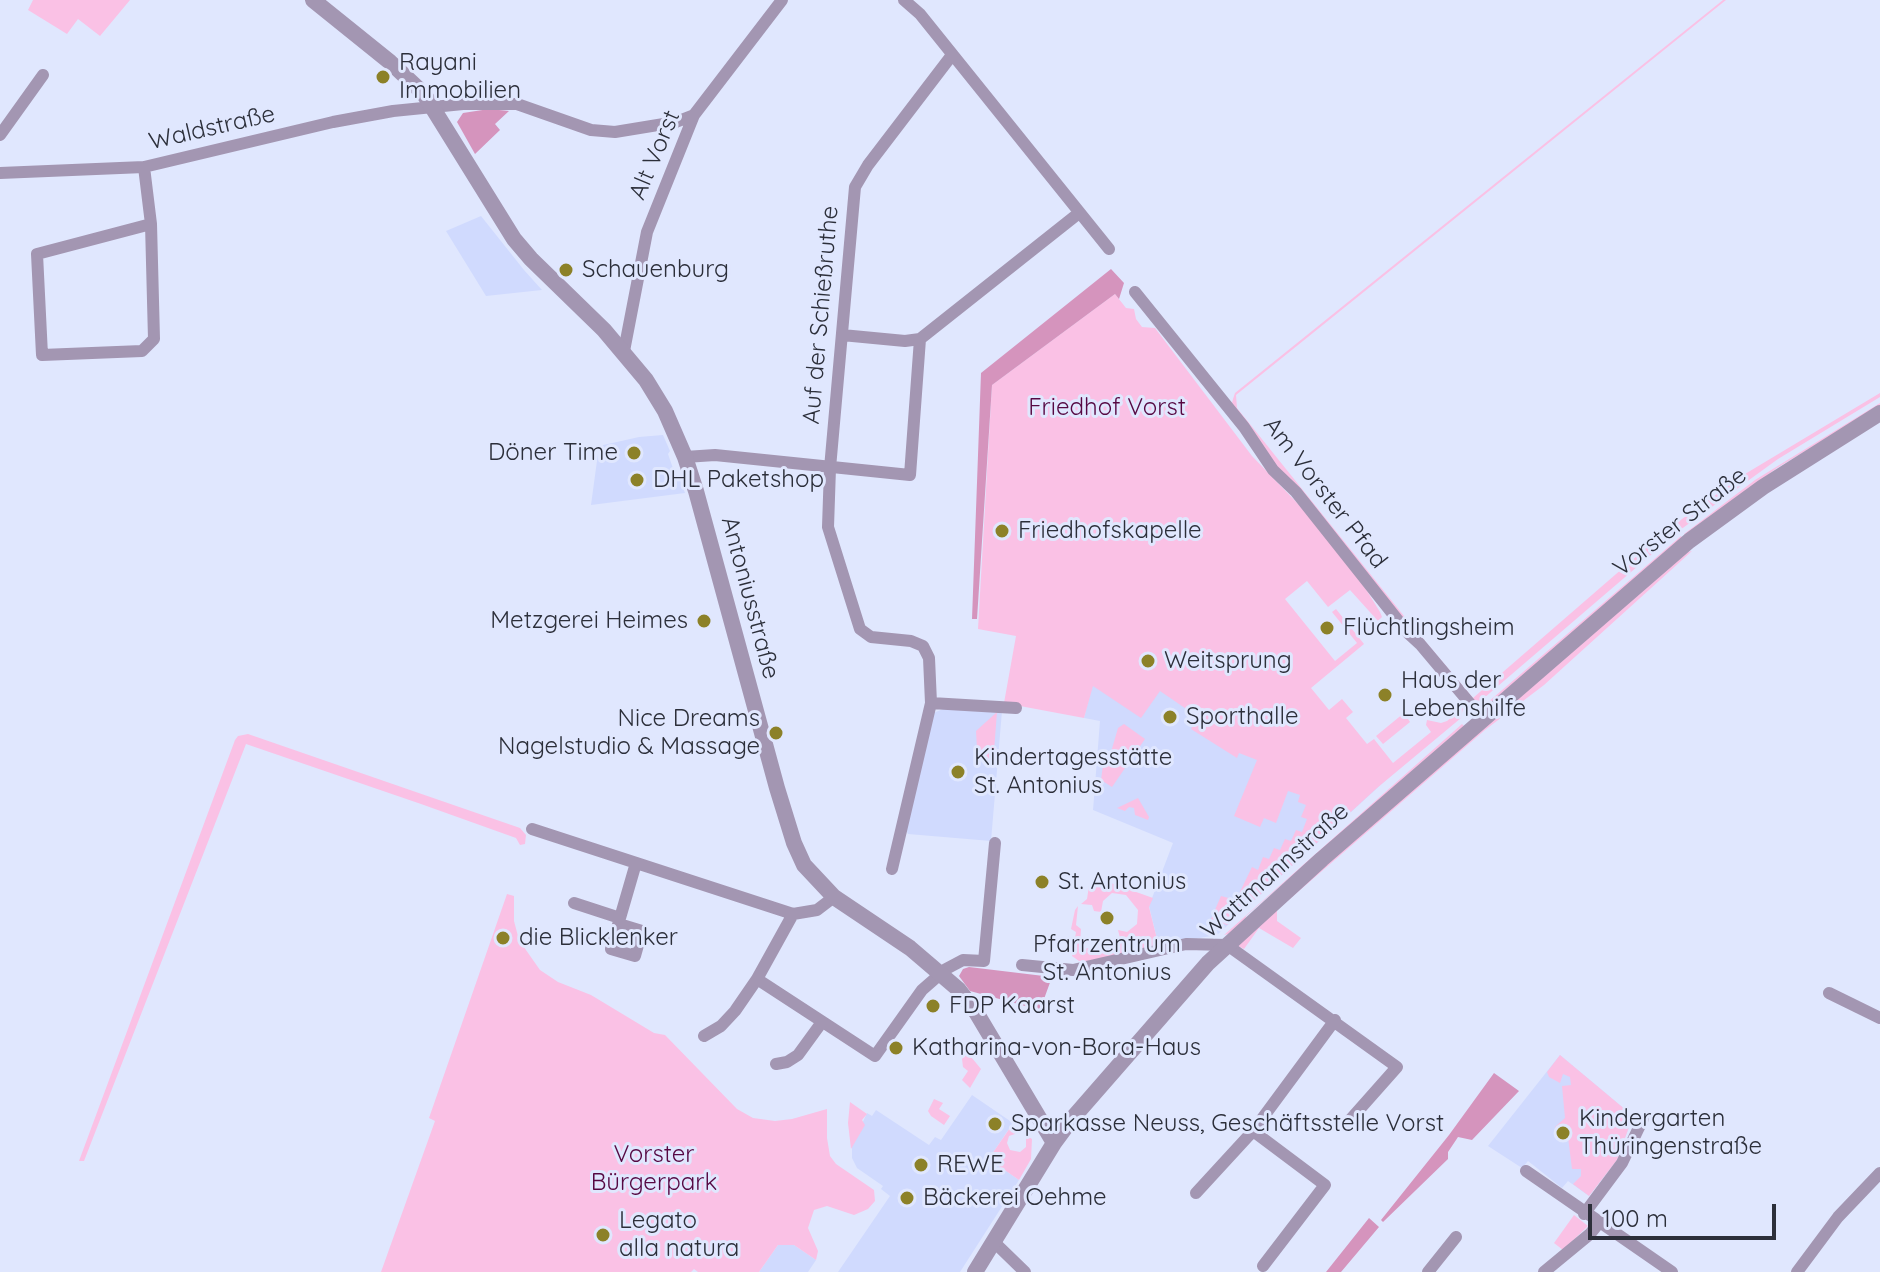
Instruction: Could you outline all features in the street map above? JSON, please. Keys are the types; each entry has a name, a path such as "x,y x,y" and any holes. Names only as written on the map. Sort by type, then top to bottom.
{"street":[{"name":"Antoniusstraße","path":"313,0 424,94 514,239 624,351 665,411 685,457 794,843 804,865 834,897 942,973 968,1001 1054,1143"},
{"name":"Alt Vorst","path":"624,351 647,232 694,115 782,0"},
{"path":"904,0 920,14 1109,249"},
{"name":"Auf der Schießruthe","path":"931,703 929,658 923,646 911,641 871,637 860,629 828,527 830,468 852,207 857,181 952,55"},
{"path":"0,135 43,75"},
{"name":"Waldstraße","path":"0,173 144,167 333,122 433,108 509,103 591,130 615,132 676,122 694,115"},
{"path":"144,167 151,224 154,339 142,351 42,355 37,254 151,224"},
{"path":"842,335 905,341 920,339 1079,213"},
{"name":"Am Vorster Pfad","path":"1135,292 1244,427 1273,470 1296,492 1408,633 1483,719"},
{"path":"685,457 715,455 910,475 920,339"},
{"name":"Vorster Straße","path":"1522,686 1689,541 1806,458 1880,413"},
{"name":"Wattmannstraße","path":"975,1272 1071,1120 1208,963 1522,686"},
{"path":"892,869 931,703 1016,708"},
{"path":"532,829 793,914 817,910 834,897"},
{"path":"757,979 875,1056 922,990 960,961 984,961 995,843"},
{"path":"574,903 619,921 636,863"},
{"path":"704,1036 728,1020 757,979 793,914"},
{"path":"1022,965 1073,970 1186,944 1227,945 1397,1067 1350,1120"},
{"path":"1829,993 1880,1018"},
{"path":"1196,1193 1253,1131 1335,1020"},
{"path":"776,1064 798,1055 822,1022"},
{"path":"1584,1214 1622,1163 1643,1119"},
{"path":"1253,1131 1325,1185 1263,1266"},
{"path":"1526,1171 1598,1224 1672,1272"},
{"path":"1797,1272 1838,1217 1880,1173"},
{"path":"1544,1272 1598,1224"},
{"path":"1428,1272 1456,1237"},
{"path":"993,1241 1025,1272"}],"shaded area":[{"path":"489,109 509,111 495,124 500,130 475,154 457,122 463,113"},
{"path":"481,216 542,290 486,296 446,231"},
{"path":"1111,269 1124,283 1119,299 1115,294 992,385 977,619 972,619 981,373"},
{"path":"663,435 675,474 678,474 685,493 591,505 599,446"},
{"path":"1140,488 1386,780 1217,935 1153,946 1157,939 1149,906 1173,843 1093,810 1100,721 1084,718"},
{"name":"Kindertagesstätte St. Antonius","path":"943,709 1002,711 991,841 908,834 906,830 931,714"},
{"path":"969,967 1052,977 1040,1010 970,991 959,976 963,969"},
{"name":"Kindergarten Thüringenstraße","path":"1560,1055 1633,1116 1617,1160 1589,1196 1568,1181 1562,1188 1528,1161 1522,1168 1488,1146"},
{"path":"1494,1073 1519,1091 1472,1140 1458,1137 1448,1152 1448,1159 1383,1222 1381,1220"},
{"path":"972,1095 1013,1123 992,1154 993,1162 1019,1180 960,1272 838,1272 890,1196 881,1189 883,1186 857,1168 852,1158 852,1145 867,1113 872,1116 876,1110 929,1145 935,1137 941,1140"},
{"path":"1369,1218 1379,1227 1341,1272 1326,1272"},
{"path":"778,1245 794,1245 816,1260 808,1272 759,1272"}],"green space":[{"path":"33,0 130,0 100,36 78,19 67,34 28,10"},
{"path":"1726,0 1236,395 1237,408 1473,698 1668,529 1745,474 1880,393 1880,397 1778,459 1680,530 1477,704 1471,701 1283,475 1232,403 1235,393"},
{"name":"Friedhof Vorst","path":"1115,294 1126,308 1134,309 1142,327 1155,328 1252,456 1302,508 1364,586 1380,612 1382,617 1378,621 1350,590 1328,607 1307,581 1285,599 1335,661 1357,643 1332,612 1336,609 1364,644 1311,688 1329,710 1342,699 1353,712 1346,718 1367,744 1374,739 1393,763 1431,732 1426,725 1427,720 1447,721 1463,708 1461,718 1377,788 1227,925 1211,919 1221,896 1236,900 1252,867 1258,870 1263,857 1269,859 1274,848 1280,850 1285,839 1291,841 1296,830 1302,832 1307,819 1301,817 1306,805 1298,802 1300,795 1288,791 1276,823 1264,818 1260,827 1234,816 1257,760 1239,753 1237,758 1191,729 1198,717 1160,691 1141,718 1093,686 1084,718 1004,703 1016,636 978,629 992,385"},
{"path":"1880,403 1880,406 1777,468 1686,536 1684,534 1755,480"},
{"path":"1681,536 1683,539 1489,705 1487,703"},
{"path":"1692,551 1544,685 1485,730 1277,910 1277,921 1301,938 1293,948 1259,928 1244,949 1238,946 1283,902"},
{"path":"997,712 993,764 986,764 977,749 976,731"},
{"path":"1404,713 1410,722 1383,744 1376,736"},
{"path":"1124,724 1145,739 1112,787 1101,780 1103,765 1109,759 1118,728"},
{"path":"1462,724 1464,726 1246,916 1245,921 1232,933 1224,935"},
{"path":"248,734 520,828 526,835 525,844 520,845 516,838 246,744 84,1161 79,1161 235,740"},
{"path":"1138,798 1148,820 1135,815 1134,808 1129,807 1125,811 1117,808"},
{"path":"1097,878 1153,898 1149,907 1157,939 1153,946 1088,962 1072,956 1076,932 1071,929 1078,906 1076,925 1081,929 1080,945 1083,948 1095,949 1097,943 1117,948 1120,946 1118,930 1127,932 1137,924 1138,910 1126,895 1112,893 1103,901 1101,912 1094,911 1092,905 1081,904 1087,899 1089,886"},
{"name":"Vorster Bürgerpark","path":"507,894 514,896 514,921 519,940 540,970 558,982 591,995 654,1033 665,1035 737,1109 753,1118 775,1121 827,1109 830,1156 836,1164 874,1190 875,1201 868,1209 854,1215 827,1206 814,1210 808,1228 818,1251 816,1260 794,1245 778,1245 759,1272 698,1272 694,1269 691,1272 381,1272 435,1121 429,1118"},
{"path":"967,1052 981,1069 970,1088 962,1080 968,1071 963,1067 962,1059"},
{"path":"1560,1055 1633,1116 1617,1160 1589,1196 1573,1184 1581,1176 1581,1169 1572,1169 1568,1137 1555,1127 1565,1118 1562,1086 1571,1085 1570,1077 1563,1074 1560,1083 1549,1077 1547,1072"},
{"path":"934,1099 943,1103 939,1109 950,1116 944,1125 928,1111"},
{"path":"850,1102 867,1114 862,1120 865,1125 851,1149 848,1123"},
{"path":"1012,1125 1021,1132 1009,1136 1007,1143 1010,1150 1020,1152 1026,1147 1026,1135 1032,1139 1031,1159 1019,1180 993,1162 992,1154"},
{"path":"1574,1215 1588,1226 1563,1250 1554,1243"}],"place":[{"name":"Rayani Immobilien","path":"383,77"},
{"name":"Schauenburg","path":"566,270"},
{"name":"Döner Time","path":"634,453"},
{"name":"DHL Paketshop","path":"637,480"},
{"name":"Friedhofskapelle","path":"1002,531"},
{"name":"Metzgerei Heimes","path":"704,621"},
{"name":"Flüchtlingsheim","path":"1327,628"},
{"name":"Weitsprung","path":"1148,661"},
{"name":"Haus der Lebenshilfe","path":"1385,695"},
{"name":"Sporthalle","path":"1170,717"},
{"name":"Nice Dreams Nagelstudio & Massage","path":"776,733"},
{"name":"Kindertagesstätte St. Antonius","path":"958,772"},
{"name":"St. Antonius","path":"1042,882"},
{"name":"Pfarrzentrum St. Antonius","path":"1107,918"},
{"name":"die Blicklenker","path":"503,938"},
{"name":"FDP Kaarst","path":"933,1006"},
{"name":"Katharina-von-Bora-Haus","path":"896,1048"},
{"name":"Sparkasse Neuss, Geschäftsstelle Vorst","path":"995,1124"},
{"name":"Kindergarten Thüringenstraße","path":"1563,1133"},
{"name":"REWE","path":"921,1165"},
{"name":"Bäckerei Oehme","path":"907,1198"},
{"name":"Legato alla natura","path":"603,1235"}]}
